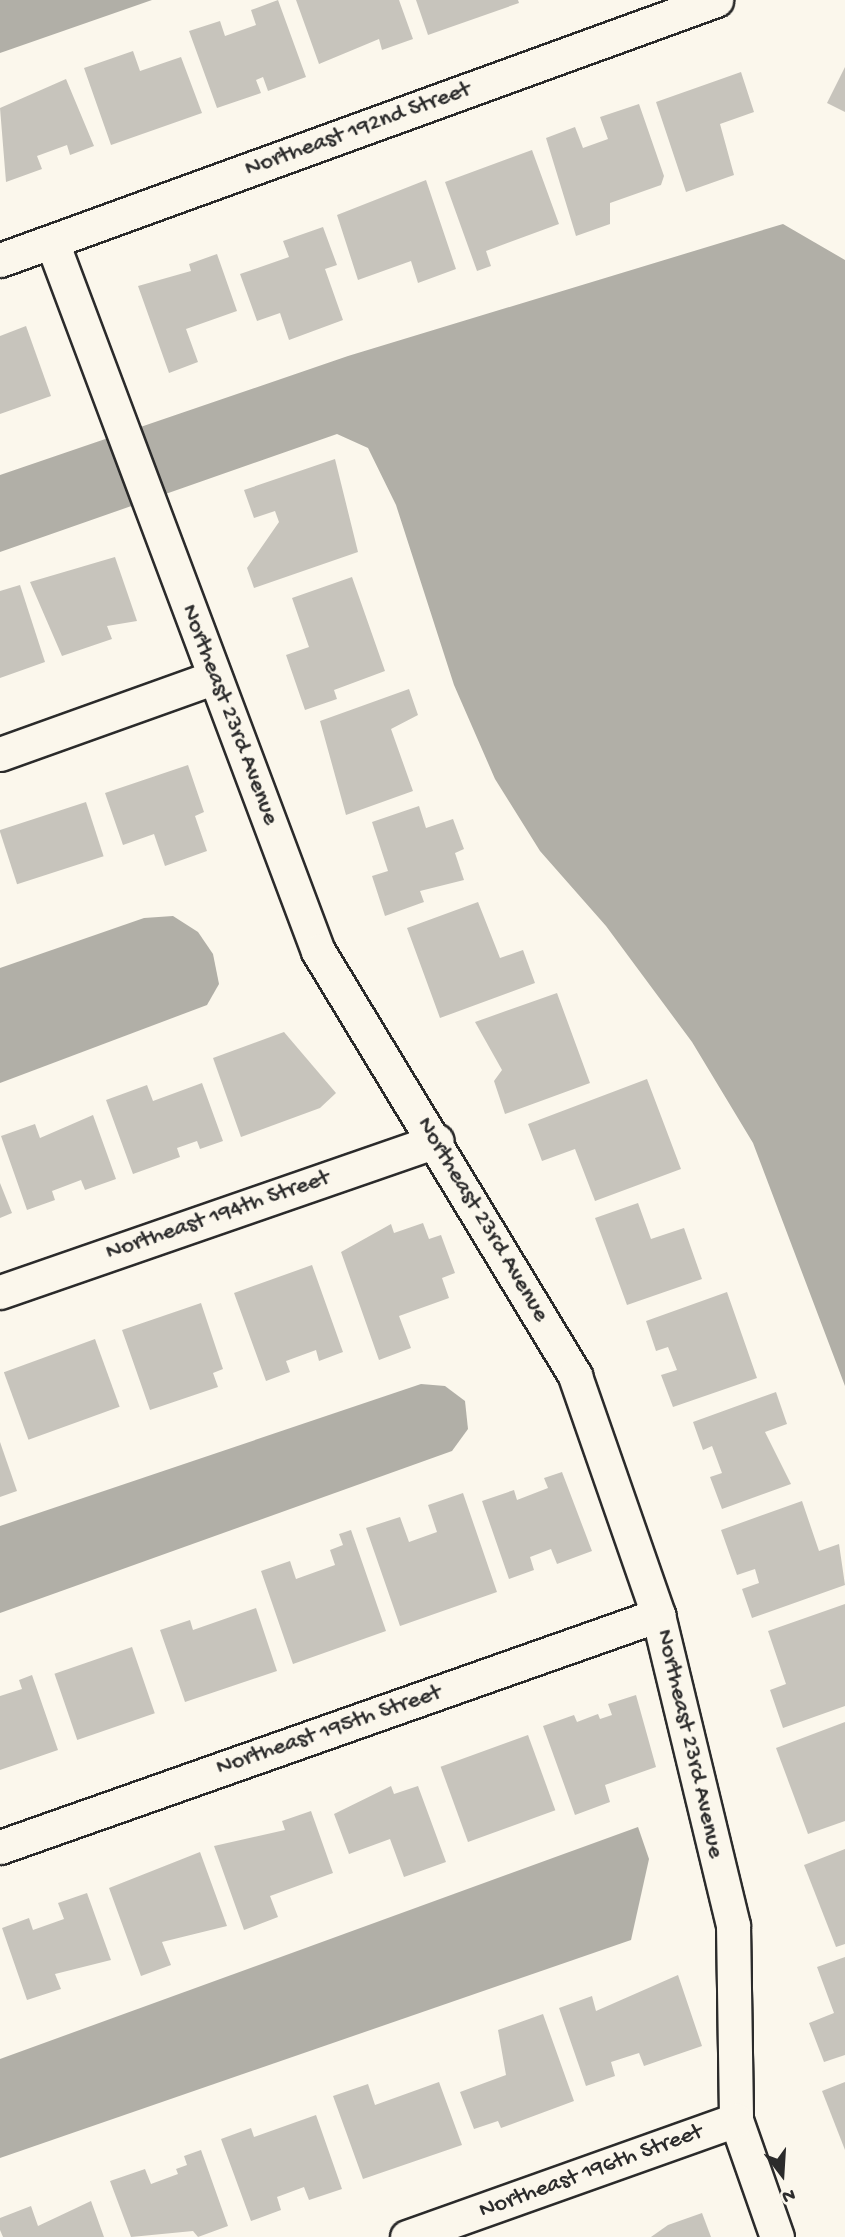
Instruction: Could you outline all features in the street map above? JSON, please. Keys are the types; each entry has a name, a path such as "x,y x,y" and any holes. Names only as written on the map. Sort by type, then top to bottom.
{"street":[{"name":"Northeast 192nd Street","path":"0,260 716,0"},
{"name":"Northeast 23rd Avenue","path":"52,242 318,951 437,1141 575,1376 659,1615 733,1924 736,2120 777,2237"},
{"path":"0,754 215,677"},
{"name":"Northeast 194th Street","path":"0,1292 437,1141"},
{"name":"Northeast 195th Street","path":"0,1847 659,1615"},
{"name":"Northeast 196th Street","path":"407,2237 736,2120"}],"shaded area":[{"path":"0,0 152,0 0,53"},
{"path":"783,224 845,260 845,1386 753,1143 692,1042 606,926 540,851 495,779 454,685 396,505 368,448 337,434 0,552 0,475 348,356"},
{"path":"173,916 198,932 213,954 219,984 207,1005 0,1083 0,968 144,918"},
{"path":"421,1384 445,1386 465,1401 468,1429 452,1451 0,1613 0,1526"},
{"path":"638,1827 649,1859 631,1940 0,2158 0,2059"}],"building":[{"path":"278,0 306,77 268,91 263,77 256,80 261,93 217,108 189,31 220,21 225,36 256,25 251,10"},
{"path":"296,0 399,0 413,39 382,50 379,39 319,64"},
{"path":"416,0 518,0 519,3 428,35"},
{"path":"133,51 140,71 181,57 202,113 111,145 84,68"},
{"path":"845,67 845,112 827,103"},
{"path":"741,72 754,112 720,124 734,175 686,192 656,102"},
{"path":"66,79 94,146 70,155 67,145 37,156 42,169 6,182 0,108"},
{"path":"639,104 664,176 661,185 610,203 610,224 576,236 546,138 575,127 583,148 608,139 600,117"},
{"path":"532,150 559,224 486,251 491,266 477,271 445,182"},
{"path":"426,180 456,269 418,283 411,261 358,280 337,215"},
{"path":"323,227 337,265 325,269 343,320 289,340 280,313 257,321 240,274 289,257 283,241"},
{"path":"217,254 237,311 186,329 198,362 169,373 138,286 191,271 189,264"},
{"path":"26,326 51,396 0,414 0,336"},
{"path":"335,459 358,552 254,588 247,568 279,522 275,511 254,518 244,490"},
{"path":"115,557 137,621 107,626 112,639 62,656 30,582"},
{"path":"352,577 385,671 334,690 337,699 305,710 286,655 309,647 292,598"},
{"path":"20,585 45,662 0,678 0,591"},
{"path":"409,689 418,715 391,729 413,791 346,815 320,721"},
{"path":"188,765 204,812 195,816 207,851 165,866 154,834 123,845 105,793"},
{"path":"86,802 104,856 17,884 0,830"},
{"path":"419,806 426,828 453,819 464,849 455,853 464,880 420,891 424,902 385,916 372,876 388,871 372,822"},
{"path":"478,902 500,958 523,950 535,983 440,1018 407,928"},
{"path":"557,993 590,1083 505,1114 494,1081 502,1070 475,1022"},
{"path":"284,1032 336,1093 320,1108 241,1137 213,1058"},
{"path":"647,1079 681,1169 595,1201 575,1149 542,1161 528,1124"},
{"path":"202,1083 223,1141 200,1149 197,1141 177,1148 180,1157 133,1174 106,1100 147,1085 153,1101"},
{"path":"93,1115 116,1179 85,1190 81,1180 52,1191 55,1200 27,1210 1,1136 35,1124 40,1138"},
{"path":"0,1183 12,1213 0,1218"},
{"path":"638,1203 651,1239 684,1228 702,1279 627,1305 595,1218"},
{"path":"423,1223 429,1239 441,1235 455,1273 442,1278 449,1298 399,1316 411,1348 379,1360 341,1252 391,1224 394,1233"},
{"path":"312,1265 343,1352 319,1361 316,1350 286,1361 290,1372 266,1381 234,1293"},
{"path":"727,1292 757,1378 673,1407 661,1375 677,1370 668,1347 656,1351 646,1321"},
{"path":"201,1303 223,1369 213,1373 218,1387 150,1410 122,1330"},
{"path":"95,1339 120,1407 28,1440 4,1372"},
{"path":"776,1392 787,1424 765,1432 791,1484 722,1509 710,1477 722,1473 712,1446 703,1450 693,1422"},
{"path":"0,1442 17,1491 0,1497"},
{"path":"562,1472 592,1551 557,1564 551,1549 530,1557 534,1570 509,1579 482,1501 514,1490 517,1500 548,1488 544,1478"},
{"path":"463,1493 497,1592 400,1626 366,1528 400,1517 409,1542 437,1532 428,1505"},
{"path":"802,1501 819,1551 839,1544 845,1585 752,1618 742,1589 759,1583 755,1569 737,1575 721,1530"},
{"path":"351,1530 386,1631 293,1664 261,1571 290,1561 296,1579 335,1565 330,1550 343,1545 339,1534"},
{"path":"845,1604 845,1706 783,1728 770,1690 786,1684 768,1631"},
{"path":"256,1608 277,1671 185,1702 160,1630 190,1620 193,1630"},
{"path":"132,1647 155,1713 77,1740 54,1674"},
{"path":"32,1675 58,1750 0,1770 0,1696 22,1689 19,1680"},
{"path":"636,1695 656,1767 605,1785 610,1802 575,1815 543,1726 574,1715 577,1722 598,1714 600,1719 612,1715 608,1704"},
{"path":"845,1722 845,1821 808,1834 776,1748"},
{"path":"528,1735 555,1810 468,1842 441,1767"},
{"path":"391,1786 394,1794 418,1786 446,1862 404,1877 390,1839 349,1854 334,1814"},
{"path":"311,1811 333,1873 270,1896 278,1917 244,1930 214,1846 285,1830 282,1821"},
{"path":"845,1849 845,1944 836,1947 804,1865"},
{"path":"200,1852 227,1926 162,1942 171,1965 141,1976 109,1888"},
{"path":"87,1893 111,1960 55,1974 61,1989 27,2000 2,1928 29,1918 33,1930 64,1919 58,1903"},
{"path":"845,1957 845,2055 824,2062 809,2023 834,2013 817,1967"},
{"path":"678,1975 702,2046 644,2066 639,2053 611,2062 615,2076 586,2086 559,2008 592,1996 596,2011"},
{"path":"543,2014 574,2101 501,2128 498,2121 474,2129 460,2092 506,2075 498,2030"},
{"path":"439,2082 462,2145 363,2179 333,2096 368,2084 375,2105"},
{"path":"845,2082 845,2150 822,2091"},
{"path":"316,2115 342,2189 309,2200 304,2187 277,2197 281,2210 251,2221 221,2139 251,2128 254,2137"},
{"path":"201,2150 228,2226 198,2237 193,2231 131,2237 110,2181 145,2169 151,2184 178,2174 176,2169 187,2165 184,2156"},
{"path":"91,2201 104,2237 3,2237 0,2230 0,2218 31,2206 38,2226"},
{"path":"702,2213 711,2237 651,2237 668,2225"}]}
